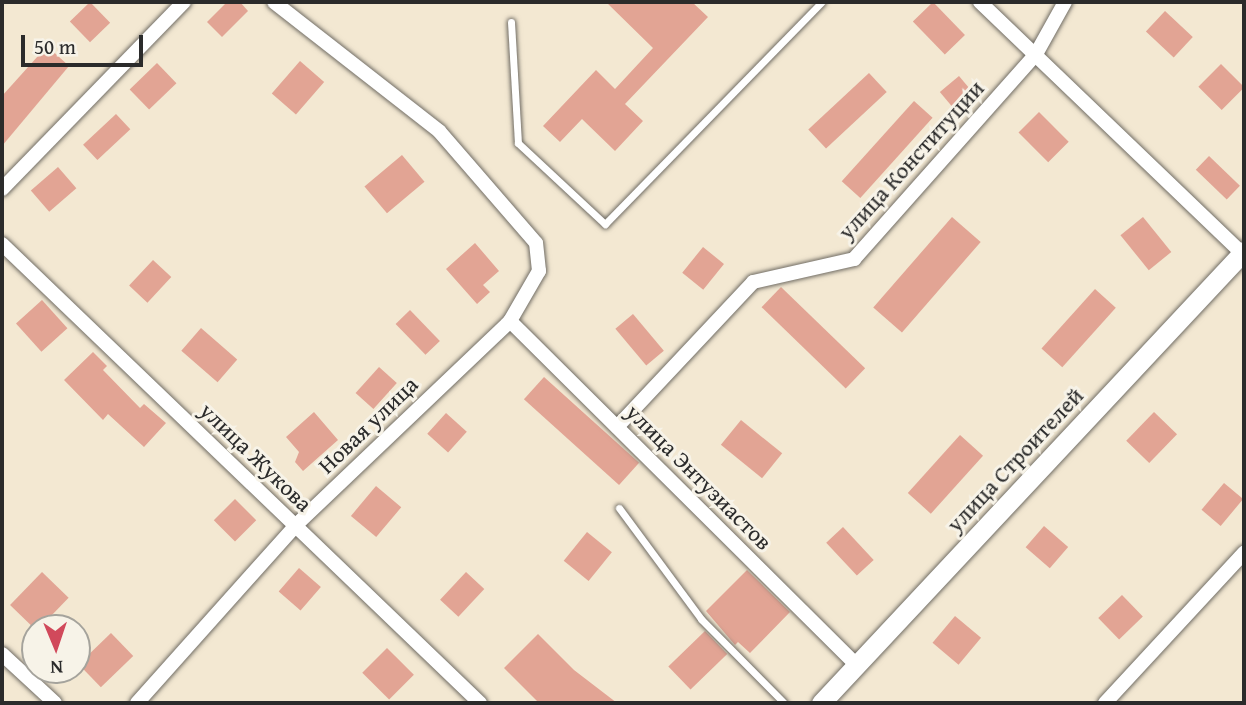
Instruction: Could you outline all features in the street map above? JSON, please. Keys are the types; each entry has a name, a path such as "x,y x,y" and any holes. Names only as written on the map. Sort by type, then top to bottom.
{"main road":[{"name":"улица Строителей","path":"821,703 1241,260"}],"street":[{"path":"2,189 184,2"},
{"name":"Новая улица","path":"137,703 295,526 510,321 539,271 536,243 439,131 274,2"},
{"path":"980,2 1037,54 1241,260"},
{"name":"улица Конституции","path":"617,427 753,282 854,259 1037,54 1065,2"},
{"name":"улица Жукова","path":"2,244 480,703"},
{"name":"улица Энтузиастов","path":"510,321 857,665"},
{"path":"1105,703 1244,554"},
{"path":"2,654 55,703"}],"lane":[{"path":"511,22 519,143 605,224 822,2"},
{"path":"619,508 701,619 784,703"}],"building":[{"path":"90,2 110,23 90,42 70,21"},
{"path":"227,2 240,2 248,11 222,37 207,22"},
{"path":"606,2 692,2 708,17 625,104 643,121 615,151 582,119 560,142 543,126 596,70 615,89 653,48"},
{"path":"933,2 965,35 945,55 913,21"},
{"path":"1165,11 1193,37 1174,57 1146,31"},
{"path":"47,46 69,66 2,146 2,96"},
{"path":"300,61 324,82 296,114 272,93"},
{"path":"157,63 176,83 149,110 130,89"},
{"path":"1221,64 1244,87 1222,110 1198,87"},
{"path":"869,73 887,92 826,149 808,130"},
{"path":"959,76 978,99 959,115 940,92"},
{"path":"914,101 933,118 860,198 842,181"},
{"path":"1039,112 1069,142 1048,162 1018,133"},
{"path":"116,114 130,129 97,160 83,145"},
{"path":"402,155 424,182 387,213 364,186"},
{"path":"1209,156 1240,186 1227,200 1196,170"},
{"path":"58,167 76,188 49,212 31,191"},
{"path":"952,217 981,242 902,332 873,308"},
{"path":"1143,217 1171,252 1149,270 1120,235"},
{"path":"475,243 499,271 483,285 490,292 477,304 446,269"},
{"path":"703,247 724,264 703,290 682,273"},
{"path":"153,260 171,277 147,303 129,286"},
{"path":"781,287 865,368 846,388 762,307"},
{"path":"1095,289 1116,308 1062,367 1041,348"},
{"path":"42,300 67,328 41,352 16,323"},
{"path":"410,310 440,341 425,355 396,324"},
{"path":"633,314 664,351 646,366 615,329"},
{"path":"201,328 237,359 218,382 181,351"},
{"path":"93,352 107,366 103,370 140,408 144,404 166,423 144,447 108,414 103,420 64,380"},
{"path":"379,367 397,383 373,409 356,393"},
{"path":"544,377 639,463 619,485 524,399"},
{"path":"314,412 338,440 303,471 295,462 299,452 286,437"},
{"path":"1154,412 1177,434 1149,463 1126,441"},
{"path":"446,413 467,432 448,453 427,434"},
{"path":"741,420 782,453 762,478 721,445"},
{"path":"960,435 983,456 931,514 908,493"},
{"path":"1224,483 1243,499 1221,526 1202,510"},
{"path":"376,486 401,507 376,537 351,516"},
{"path":"235,499 256,520 235,541 214,520"},
{"path":"1044,526 1068,547 1050,568 1026,547"},
{"path":"843,527 874,560 857,576 826,543"},
{"path":"587,532 612,552 589,581 564,561"},
{"path":"299,568 321,587 301,610 279,591"},
{"path":"747,570 790,612 750,653 738,642 735,645 706,611"},
{"path":"42,572 69,598 53,614 21,616 10,605"},
{"path":"466,572 484,589 458,617 440,600"},
{"path":"1122,595 1143,617 1119,640 1098,618"},
{"path":"955,616 981,638 959,665 933,643"},
{"path":"705,631 727,654 691,689 668,666"},
{"path":"111,633 133,656 101,687 91,677 91,652"},
{"path":"538,634 574,670 617,703 539,703 504,668"},
{"path":"387,648 414,675 389,700 362,673"}]}
